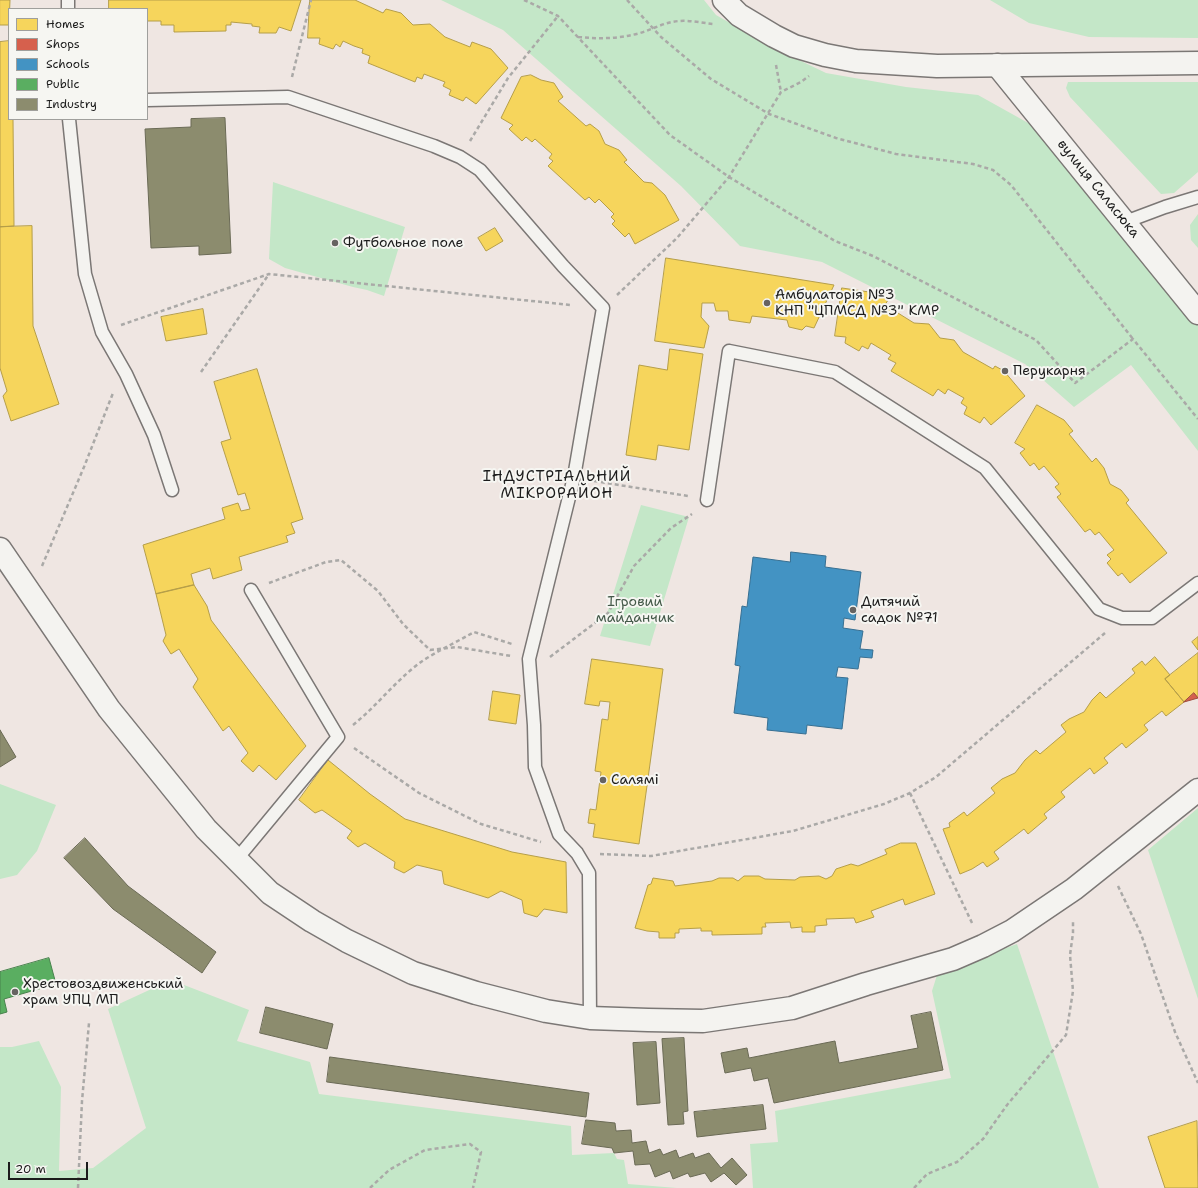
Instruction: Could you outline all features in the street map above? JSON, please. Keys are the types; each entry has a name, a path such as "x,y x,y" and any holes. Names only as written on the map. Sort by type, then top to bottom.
{"street":[{"path":"732,8 794,46 825,55 856,61 937,66 1198,63"},
{"name":"вулиця Саласюка","path":"997,65 1198,313"},
{"path":"0,549 109,709 206,829 270,893 312,921 347,941 413,973 476,993 546,1011 590,1018 703,1021 792,1008 866,984 953,959 1012,931 1074,888 1198,790"}],"lane":[{"path":"148,100 288,97 434,146 460,157 480,170 563,266 603,308 574,477 529,659 535,767 560,834 577,853 589,873 590,1018"},
{"path":"69,120 85,274 102,332 122,368 154,435 172,490"},
{"path":"1125,222 1165,207 1198,197"},
{"path":"707,500 729,351 835,372 985,468 1099,609 1122,618 1152,618 1198,583"},
{"path":"236,860 338,737 251,590"}],"path":[{"path":"288,97 311,0"},
{"path":"524,0 558,16 670,135 729,177 836,241 873,256 1036,340 1075,383 1133,339"},
{"path":"628,0 661,37 711,79 768,114 836,138 896,154 973,164 993,170 1011,186 1198,419"},
{"path":"578,36 600,38 621,37 678,21 720,25 732,8"},
{"path":"460,157 508,78 558,16"},
{"path":"102,332 269,274 603,308 677,238 729,177 781,92 801,82 813,73 825,55"},
{"path":"201,372 269,274"},
{"path":"31,594 84,467 122,368"},
{"path":"574,477 707,500"},
{"path":"530,672 608,612 634,566 671,528 689,517 707,500"},
{"path":"251,590 326,562 341,560 378,591 402,624 430,650 457,647 529,659"},
{"path":"529,659 515,646 474,632 421,662 392,687 361,718 338,737 419,792 481,824 577,853 659,855 793,831 884,804 910,793 936,777 1122,618"},
{"path":"910,793 983,946"},
{"path":"1106,862 1141,934 1175,1032 1198,1083"},
{"path":"914,1188 927,1174 957,1162 983,1139 1007,1105 1066,1035 1073,991 1070,955 1073,933 1074,888"},
{"path":"78,1188 82,1101 89,1023"},
{"path":"370,1188 389,1170 425,1150 470,1144 481,1152 473,1188"}],"green space":[{"path":"441,0 704,0 716,15 776,49 826,73 906,87 978,95 1030,124 1044,134 1198,324 1198,451 1131,365 1074,407 1025,364 822,262 740,246 681,186 503,30"},
{"path":"990,0 1198,0 1198,38 1089,37 1029,23"},
{"path":"1068,82 1198,82 1198,172 1174,193 1161,194 1070,97 1066,88"},
{"name":"Футбольное поле","path":"273,182 405,227 384,296 285,268 269,259"},
{"path":"1198,214 1198,248 1191,240 1190,225"},
{"name":"Ігровий майданчик","path":"641,505 689,517 650,646 600,636"},
{"path":"0,784 56,805 37,851 17,875 0,879"},
{"path":"1198,808 1198,999 1148,850"},
{"path":"1017,944 1099,1188 753,1188 750,1144 778,1142 775,1111 951,1078 932,991 938,972"},
{"path":"171,980 249,1010 237,1041 310,1062 319,1094 571,1126 572,1155 614,1153 617,1159 624,1160 628,1184 677,1188 0,1188 0,1047 12,1047 39,1041 61,1087 59,1171 93,1168 146,1128 108,1009"}],"building: Homes":[{"path":"0,0 10,0 10,8 8,8 8,25 0,25"},
{"path":"109,0 301,0 291,31 279,27 276,33 259,33 260,27 252,26 252,24 231,22 231,25 226,25 226,31 174,32 174,25 161,25 161,21 148,21 148,8 109,8"},
{"path":"310,0 355,0 383,13 386,9 401,13 413,25 430,24 445,37 470,47 472,42 491,49 508,68 476,104 466,97 463,101 449,95 451,90 443,86 445,82 424,74 422,79 417,77 415,82 368,63 370,56 362,53 363,49 343,41 340,47 336,44 333,49 319,44 320,38 308,38"},
{"path":"8,41 8,120 13,120 14,226 0,227 0,42"},
{"path":"531,75 541,80 554,83 563,97 558,101 586,126 590,124 599,131 605,144 619,150 627,160 624,162 644,182 652,183 665,195 679,220 635,244 629,233 625,237 612,224 615,221 611,217 614,214 599,199 595,203 589,197 585,200 548,166 553,161 549,158 552,154 535,139 532,142 526,137 522,141 509,129 513,125 501,118 521,77"},
{"path":"32,226 33,326 59,404 11,421 3,396 7,391 0,368 0,227"},
{"path":"495,228 503,241 486,251 478,238"},
{"name":"Амбулаторія №3 КНП \"ЦПМСД №3\" КМР","path":"666,258 834,285 814,328 806,326 802,330 789,327 787,320 752,316 750,323 729,320 728,311 716,311 714,303 702,303 701,317 709,326 704,348 655,341"},
{"path":"842,288 876,293 888,300 885,305 914,323 929,324 940,338 954,340 963,352 993,369 995,366 1004,371 1025,396 991,425 984,417 980,423 964,414 967,407 961,403 964,398 948,389 945,394 938,389 933,396 891,371 896,363 888,359 891,355 871,343 868,349 862,346 859,351 845,343 846,337 835,336"},
{"path":"203,309 207,334 166,341 161,317"},
{"path":"670,349 703,354 689,450 658,445 656,460 626,455 639,365 667,370"},
{"path":"257,369 303,519 291,523 295,533 286,536 288,542 239,557 242,570 213,579 210,568 191,574 194,585 156,594 143,545 225,519 222,508 238,503 241,511 250,509 245,493 238,495 221,442 231,439 214,382"},
{"path":"1037,405 1064,420 1073,431 1069,434 1092,462 1096,458 1104,468 1110,484 1121,490 1129,500 1126,503 1167,553 1130,583 1122,573 1118,576 1107,563 1111,559 1107,555 1114,550 1099,532 1095,535 1090,529 1085,532 1057,497 1061,494 1055,487 1059,484 1044,466 1039,470 1034,463 1030,466 1020,453 1025,449 1015,443"},
{"path":"194,585 207,606 211,620 306,746 276,780 259,765 253,772 241,761 248,753 229,726 223,731 193,687 198,679 179,649 171,654 163,641 166,635 156,594"},
{"path":"1198,637 1198,650 1192,642"},
{"path":"1198,653 1198,698 1194,693 1184,702 1165,679"},
{"path":"1155,657 1170,675 1165,679 1184,702 1166,716 1162,711 1144,725 1148,730 1126,748 1122,743 1104,758 1108,763 1094,774 1090,768 1061,792 1065,797 1044,814 1047,818 1028,834 1024,829 994,852 999,859 987,867 983,862 960,874 943,829 950,827 949,823 964,812 967,816 995,793 991,788 1002,779 1015,773 1025,760 1036,750 1040,754 1066,732 1061,725 1069,719 1084,712 1092,700 1100,692 1106,698 1135,673 1132,669 1142,661 1145,665"},
{"path":"592,659 663,669 639,844 593,837 595,824 588,823 590,809 596,810 601,772 595,771 602,719 608,720 610,702 600,701 599,706 585,704"},
{"path":"493,691 520,695 516,724 489,720"},
{"path":"328,760 370,794 405,819 512,852 566,862 567,913 544,909 537,917 524,913 522,900 501,891 488,898 444,884 442,871 417,865 404,873 394,868 395,862 365,843 358,847 347,838 352,831 322,810 315,813 299,800"},
{"path":"901,843 916,843 935,894 905,905 903,899 871,911 874,917 856,923 854,918 826,919 827,925 815,926 815,932 802,932 802,927 791,928 790,922 765,923 766,927 762,927 762,934 712,935 712,931 701,931 701,928 679,929 679,933 675,933 675,938 659,938 659,932 635,928 648,885 651,884 653,878 673,881 675,886 712,881 719,878 733,878 738,881 744,876 759,876 765,879 795,880 800,877 819,876 826,879 832,876 836,869 851,864 858,866 887,854 885,850"},
{"path":"1197,1121 1198,1188 1165,1188 1148,1137"}],"building: Shops":[{"path":"1194,693 1198,698 1184,702"}],"building: Schools":[{"path":"791,552 826,556 825,567 861,572 855,620 844,618 843,628 863,631 860,649 873,650 872,658 860,657 858,669 838,667 836,677 848,678 842,729 807,725 806,734 767,730 768,718 734,713 740,666 735,665 742,606 747,607 753,557 790,562"}],"building: Public":[{"name":"Хрестовоздвиженський храм УПЦ МП","path":"49,958 56,984 4,999 7,1012 0,1014 0,972"}],"building: Industry":[{"path":"225,118 231,253 199,255 199,246 151,248 145,129 191,127 191,119"},
{"path":"0,730 16,757 0,767"},
{"path":"85,838 128,886 216,952 202,973 113,909 64,858"},
{"path":"266,1007 333,1024 327,1049 260,1033"},
{"path":"931,1012 943,1070 774,1103 768,1078 754,1081 751,1068 725,1073 721,1053 747,1048 749,1058 835,1041 839,1063 918,1048 911,1016"},
{"path":"684,1038 688,1111 683,1112 684,1124 668,1125 662,1039"},
{"path":"656,1042 660,1103 637,1105 633,1043"},
{"path":"330,1057 589,1093 586,1117 327,1082"},
{"path":"763,1105 766,1129 697,1137 694,1112"},
{"path":"586,1120 615,1123 616,1131 631,1130 632,1143 646,1141 649,1153 660,1149 663,1155 676,1150 679,1158 693,1153 695,1158 709,1153 721,1168 732,1158 747,1175 736,1185 724,1173 711,1182 705,1173 690,1177 688,1173 673,1179 670,1171 655,1177 650,1164 635,1165 633,1151 614,1153 612,1148 582,1144"}],"place":[{"name":"Футбольное поле","path":"335,243"},
{"name":"Амбулаторія №3 КНП \"ЦПМСД №3\" КМР","path":"767,303"},
{"name":"Перукарня","path":"1005,371"},
{"name":"Дитячий садок №71","path":"853,610"},
{"name":"Салямі","path":"603,780"},
{"name":"Хрестовоздвиженський храм УПЦ МП","path":"15,992"}],"district":[{"name":"ІНДУСТРІАЛЬНИЙ МІКРОРАЙОН","path":"557,486"}]}
